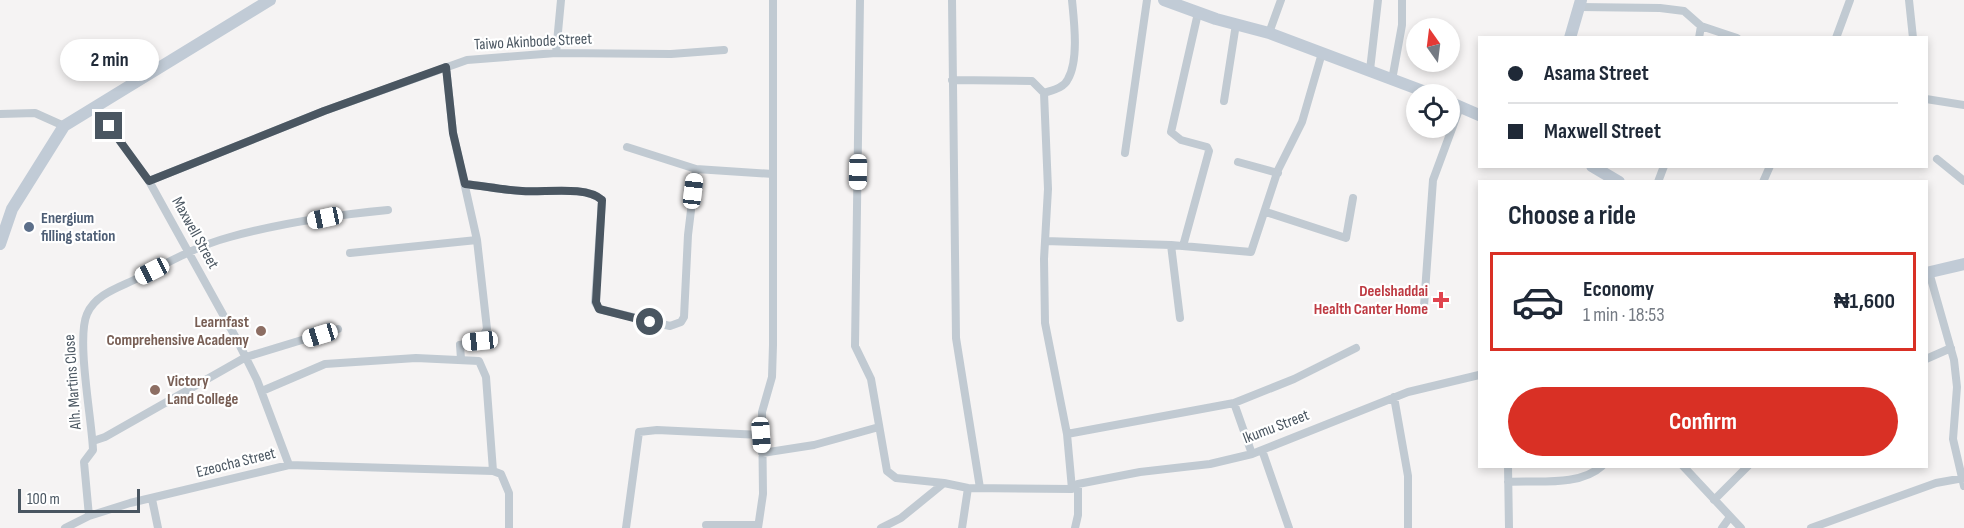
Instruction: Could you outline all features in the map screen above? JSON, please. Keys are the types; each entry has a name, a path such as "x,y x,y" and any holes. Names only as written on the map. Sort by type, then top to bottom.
{"main road":[{"path":"0,244 12,209 64,126 270,0"},
{"path":"1164,0 1198,13 1269,33 1406,85"},
{"path":"1571,36 1580,4"},
{"path":"1460,106 1478,115"},
{"path":"1595,168 1616,180"},
{"path":"1928,272 1964,264"}],"street":[{"path":"556,53 561,0"},
{"path":"706,525 758,526 763,494 762,402 772,377 770,367 774,328 772,0"},
{"path":"762,453 813,445 879,427 871,379 858,351 855,337 860,0"},
{"path":"952,0 956,338 980,488"},
{"path":"1044,93 1062,86 1071,72 1075,30 1072,0"},
{"path":"1125,153 1147,0"},
{"path":"1269,33 1281,0"},
{"path":"1370,70 1378,0"},
{"path":"1392,80 1402,25 1402,0"},
{"path":"1684,11 1686,0"},
{"path":"1837,36 1850,0"},
{"path":"1909,0 1913,36"},
{"path":"1580,4 1684,11 1701,26 1731,36"},
{"path":"1183,246 1209,151 1207,147 1181,140 1171,132 1198,13"},
{"path":"1224,101 1236,24"},
{"path":"1699,36 1701,26"},
{"name":"Taiwo Akinbode Street","path":"149,181 324,111 466,60 556,53 671,54 724,50"},
{"path":"1045,241 1171,245 1251,252 1278,173 1302,122 1322,53"},
{"path":"446,67 453,133 477,240 487,328 480,341 460,345 460,359"},
{"path":"952,80 1032,81 1044,93 1048,189 1045,241 1045,323 1067,434 1078,515 1082,528"},
{"path":"1928,99 1964,105"},
{"name":"Maxwell Street","path":"95,107 149,181 246,357 260,386 289,465"},
{"path":"0,114 35,113 64,126"},
{"path":"1424,306 1433,180 1445,138"},
{"path":"627,147 696,169 773,174"},
{"path":"1936,159 1964,181"},
{"path":"1238,162 1278,173"},
{"path":"465,184 524,191 568,191 598,196 602,200 596,302 599,309 670,326 681,322 684,317 688,235 696,169"},
{"path":"1266,212 1346,238 1353,198"},
{"name":"Alh. Martins Close","path":"93,446 87,398 84,328 87,314 98,298 188,252 230,237 340,215 388,210"},
{"path":"350,253 477,240"},
{"path":"1171,245 1180,318"},
{"path":"1811,528 1936,483 1963,481 1953,439 1957,387 1954,360 1928,272"},
{"path":"89,516 84,462 93,446 105,436 246,357 338,329"},
{"path":"1067,434 1234,403 1294,379 1356,348"},
{"path":"1928,358 1951,348"},
{"path":"260,386 325,364 374,359 479,361 486,377 492,471 501,474 509,493 509,528"},
{"path":"1954,360 1964,359"},
{"name":"Ikumu Street","path":"879,427 887,471 891,475 968,488 1075,487 1140,472 1210,464 1252,454 1394,397 1478,375"},
{"path":"1394,397 1408,476 1408,528"},
{"path":"1234,403 1252,454"},
{"path":"626,528 639,432 657,430 761,435"},
{"path":"1262,450 1289,528"},
{"name":"Ezeocha Street","path":"65,528 89,516 289,465 492,471"},
{"path":"1508,468 1509,528"},
{"path":"1508,482 1572,480 1595,473 1600,468"},
{"path":"1685,468 1741,528"},
{"path":"1714,500 1746,468"},
{"path":"881,528 901,518 945,483"},
{"path":"962,528 968,488"},
{"path":"152,499 158,528"},
{"path":"1075,528 1078,515"},
{"path":"1722,528 1730,517"}],"place":[{"name":"Energium filling station","path":"29,227"},
{"name":"Deelshaddai Health Canter Home","path":"1441,300"},
{"name":"Learnfast Comprehensive Academy","path":"261,331"},
{"name":"Victory Land College","path":"155,390"}],"route":[{"path":"109,126 149,181 324,111 446,67 453,133 465,184 524,191 568,191 598,196 602,200 596,302 599,309 650,322"}]}
